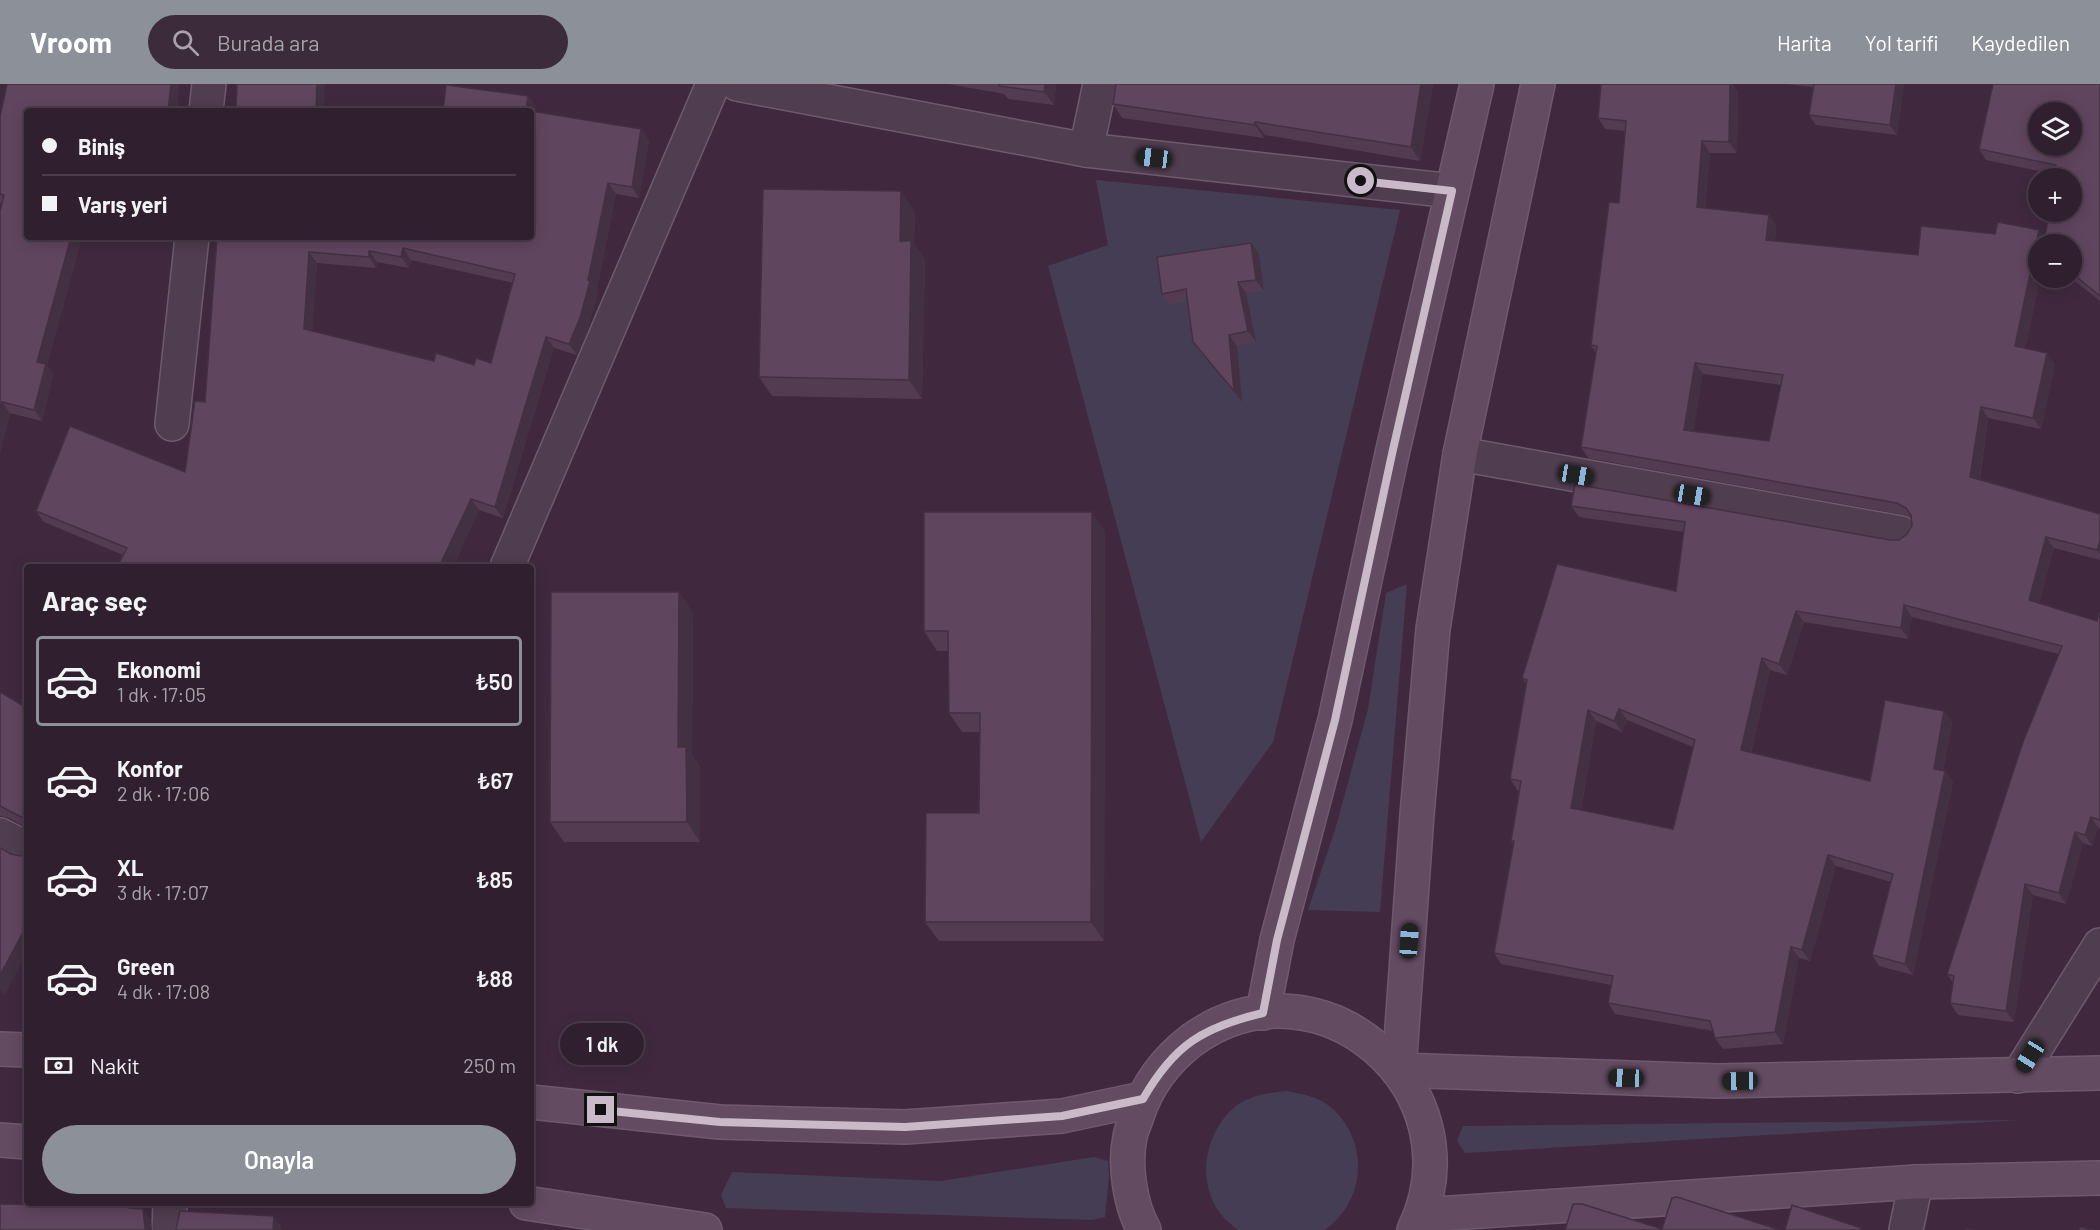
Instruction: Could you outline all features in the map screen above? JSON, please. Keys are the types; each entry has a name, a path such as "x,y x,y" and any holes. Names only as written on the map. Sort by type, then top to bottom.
{"main road":[{"path":"1263,1013 1277,940 1335,720 1392,454 1477,84"},
{"path":"1399,1070 1433,629 1460,454 1538,84"},
{"path":"1144,1230 1138,1220 1128,1180 1130,1138 1143,1099 1158,1072 1179,1050 1204,1032 1233,1019 1263,1013 1289,1012 1315,1016 1338,1024 1361,1036 1382,1052 1399,1070 1415,1096 1431,1155 1429,1186 1418,1222 1916,1182 2100,1178"},
{"path":"0,1049 24,1050"},
{"path":"1399,1070 1717,1081 2100,1073"},
{"path":"534,1102 720,1122 905,1127 1062,1116 1143,1099"},
{"path":"0,1140 24,1142"},
{"path":"534,1204 705,1230"}],"street":[{"path":"206,108 208,84"},
{"path":"508,564 713,84"},
{"path":"737,84 1086,150 1452,191"},
{"path":"1086,150 1100,84"},
{"path":"172,424 192,240"},
{"path":"1460,454 1901,533"},
{"path":"0,835 24,847"},
{"path":"2018,1076 2100,945"},
{"path":"1906,1230 1916,1182"},
{"path":"169,1230 170,1206"}],"shaded area":[{"path":"1096,180 1400,210 1273,742 1201,842 1048,266 1108,245"},
{"path":"1407,584 1380,912 1308,910 1335,830 1368,709 1386,593"},
{"path":"1286,1091 1323,1102 1333,1109 1345,1123 1353,1139 1357,1155 1358,1172 1355,1188 1338,1218 1325,1230 1238,1230 1224,1218 1209,1190 1206,1175 1210,1143 1226,1116 1237,1105 1255,1097"},
{"path":"2021,1120 1465,1153 1457,1141 1463,1126"},
{"path":"1094,1157 1108,1161 1109,1175 1105,1217 1091,1220 726,1208 721,1195 732,1172 940,1181"}],"building":[{"path":"7,84 171,84 168,108 24,108 24,240 70,240 37,362 46,364 34,410 2,402 0,411 0,211 4,195 0,194 0,117"},
{"path":"237,84 317,84 316,108 236,108"},
{"path":"999,84 1045,84 1044,92 999,86"},
{"path":"1116,84 1421,84 1411,147 1255,122 1255,125 1113,104"},
{"path":"1601,84 1730,84 1729,142 1702,141 1697,207 1769,215 1766,240 1918,255 1921,226 1995,234 1998,222 2039,230 2038,234 2028,234 2028,283 2015,346 2047,353 2033,418 1981,407 1970,477 2100,514 2100,541 2097,550 2046,537 2029,600 2097,621 2100,611 2100,820 2091,817 2085,835 2075,832 2059,893 2025,884 2006,1011 1950,1003 1954,976 1947,974 2023,742 2062,646 1904,605 1901,628 1796,611 1779,664 1762,658 1741,750 1870,781 1885,700 1944,711 1934,769 1945,771 1905,964 1872,955 1893,874 1828,855 1802,950 1791,947 1775,1032 1715,1038 1710,1021 1608,1003 1613,976 1494,953 1514,841 1511,841 1521,781 1510,779 1527,680 1522,678 1557,564 1676,591 1685,522 1571,506 1575,484 1890,540 1899,540 1907,534 1912,525 1911,515 1906,508 1897,503 1581,447 1597,346 1591,345 1609,202 1619,203 1626,121 1598,118","holes":["1695,363 1783,375 1769,441 1684,430","1619,709 1695,740 1673,829 1571,808 1588,710 1614,721"]},
{"path":"1814,84 1896,84 1890,125 1809,115"},
{"path":"1993,84 2100,84 2100,296 2082,281 2082,234 2046,234 2047,222 2082,222 2082,168 2056,168 2056,165 1979,149"},
{"path":"446,85 528,96 526,108 443,108"},
{"path":"534,111 641,129 632,187 608,183 588,280 590,281 580,318 569,344 546,337 495,507 471,499 440,564 119,564 127,548 36,511 70,426 185,472 195,401 205,402 217,240 534,240","holes":["403,248 515,274 491,363 476,358 474,365 436,353 434,361 304,329 309,252 369,257 369,251 401,257"]},
{"path":"763,189 901,191 900,241 911,241 909,380 759,377"},
{"path":"1251,243 1256,280 1238,282 1248,331 1229,335 1234,391 1193,342 1186,289 1162,294 1157,257"},
{"path":"924,512 1092,512 1091,922 925,922 926,813 979,813 980,713 949,713 948,631 924,631"},
{"path":"551,592 679,592 678,747 686,747 687,822 550,822"},
{"path":"0,692 24,706 24,818 0,806"},
{"path":"0,848 11,854 20,856 24,854 24,931 0,975"},
{"path":"1677,1197 1780,1230 1565,1230 1573,1204 1582,1204 1662,1229 1672,1198"},
{"path":"0,1204 129,1206 129,1208 143,1209 147,1230 0,1230"},
{"path":"1792,1205 1861,1228 1860,1230 1785,1230"},
{"path":"180,1211 274,1216 273,1230 176,1230"},
{"path":"2080,1227 2095,1230 2079,1230"}],"route":[{"path":"601,1110 720,1122 905,1127 1062,1116 1143,1099 1158,1072 1179,1050 1204,1032 1233,1019 1263,1013 1277,940 1335,720 1452,191 1361,181"}]}
